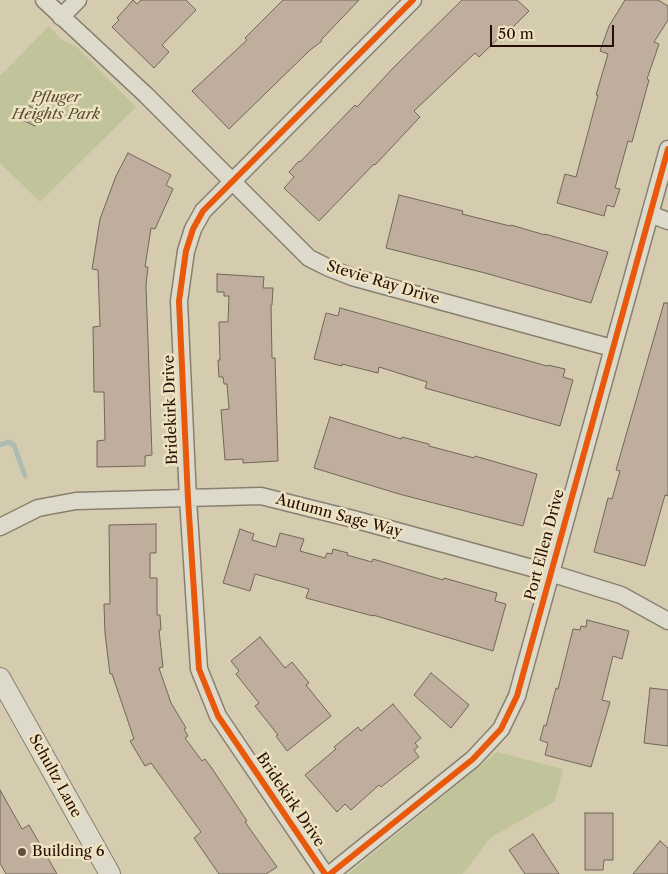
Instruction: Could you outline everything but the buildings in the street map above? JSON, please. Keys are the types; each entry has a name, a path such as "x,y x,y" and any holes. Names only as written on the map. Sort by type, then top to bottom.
{"street":[{"name":"Stevie Ray Drive","path":"44,0 146,96 309,258 352,277 612,348"},
{"path":"61,17 78,0"},
{"name":"Bridekirk Drive","path":"324,874 218,716 199,669 188,498 179,301 186,251 193,229 203,211 413,0"},
{"name":"Port Ellen Drive","path":"330,874 473,759 501,729 517,696 668,149"},
{"path":"650,214 668,221"},
{"name":"Autumn Sage Way","path":"0,528 38,508 76,501 261,496 550,573 621,595 668,621"},
{"name":"Schultz Lane","path":"0,678 110,874"}],"green space":[{"name":"Pfluger Heights Park","path":"49,26 61,39 78,48 136,107 40,202 0,163 0,76"},
{"path":"497,752 563,769 555,801 490,838 463,874 348,874"}],"waterway":[{"path":"0,445 9,442 14,445 25,476"}],"cycle path":[{"path":"325,874 218,716 199,669 188,499 179,301 186,251 193,229 203,211 413,0"},
{"path":"330,874 473,759 501,729 517,696 668,149"}],"place":[{"name":"Building 6","path":"22,852"}]}
